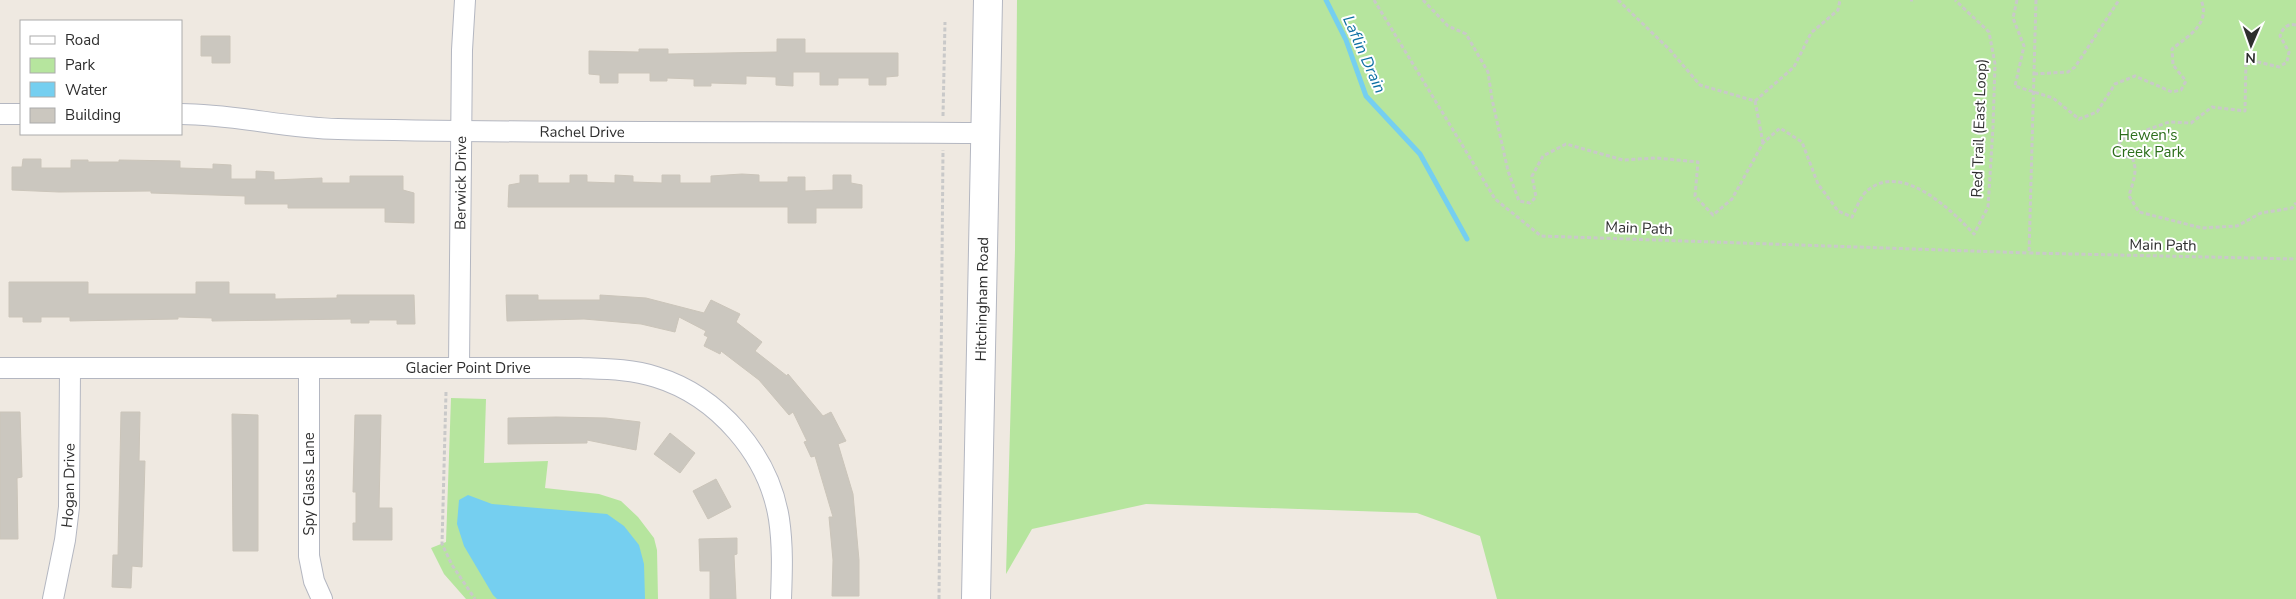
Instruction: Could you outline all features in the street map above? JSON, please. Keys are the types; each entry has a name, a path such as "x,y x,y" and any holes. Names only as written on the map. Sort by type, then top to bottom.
{"street":[{"name":"Berwick Drive","path":"459,368 462,50 465,0"},
{"name":"Hitchingham Road","path":"976,599 988,0"},
{"path":"0,114 20,114"},
{"name":"Rachel Drive","path":"182,114 206,114 306,129 985,133"},
{"name":"Glacier Point Drive","path":"0,368 625,370 655,377 681,387 710,404 730,423 748,446 762,469 772,492 778,518 782,553 781,599"},
{"name":"Spy Glass Lane","path":"309,368 310,556 314,581 322,599"},
{"name":"Hogan Drive","path":"53,599 65,540 69,507 70,369"}],"path":[{"name":"Main Path","path":"1374,0 1495,199 1541,236 2029,253 2296,259"},
{"name":"Red Trail (East Loop)","path":"1423,0 1448,26 1466,34 1488,72 1508,171 1519,201 1530,203 1536,196 1532,176 1544,156 1566,144 1623,160 1656,158 1698,162 1695,196 1713,215 1732,199 1763,143 1780,128 1802,142 1818,184 1838,211 1852,217 1867,190 1888,181 1916,187 1952,212 1974,234 1988,207 1995,64 1989,32 1955,0"},
{"path":"1618,0 1669,49 1700,85 1755,102"},
{"path":"1755,102 1794,67 1811,32 1838,10 1840,0"},
{"path":"2017,0 2013,18 2024,46 2015,86 2053,98 2079,119 2097,112 2115,84 2135,76 2172,92 2181,90 2186,82 2173,65 2172,49 2199,26 2204,17 2204,7 2201,0"},
{"path":"2029,253 2035,92 2036,0"},
{"path":"2034,74 2068,72 2075,67 2119,0"},
{"path":"939,599 945,22"},
{"path":"2296,25 2291,24 2282,29 2280,36 2288,52 2287,62 2279,67 2246,59 2244,111 2212,107 2191,123 2169,122 2124,138 2114,149 2116,154 2132,158 2135,164 2136,170 2129,196 2139,212 2202,228 2237,226 2261,213 2292,208 2296,204"},
{"path":"1755,102 1763,143"},
{"path":"446,392 442,544 452,565 475,599"}],"green space":[{"name":"Hewen's Creek Park","path":"1017,0 2296,0 2296,599 1497,599 1480,536 1417,513 1146,504 1032,529 1006,574 1015,250"},
{"path":"451,398 486,399 484,463 548,461 545,488 599,494 621,501 638,517 654,538 657,550 658,599 466,599 444,574 431,548 446,542"}],"water":[{"path":"468,495 492,504 607,514 624,526 639,545 644,564 645,599 497,599 464,546 457,524 459,500"}],"building":[{"path":"201,36 230,36 230,63 212,63 212,56 201,56"},
{"path":"777,39 805,39 805,53 898,53 898,76 886,77 886,85 869,85 869,78 838,78 838,85 820,85 820,72 793,72 793,86 776,85 776,77 746,76 746,84 711,83 711,86 694,86 694,79 667,78 667,81 650,81 650,73 618,73 618,83 600,83 600,75 589,74 589,51 639,52 639,49 668,49 668,54 777,52"},
{"path":"23,159 41,159 41,168 71,168 71,160 88,160 88,162 119,162 119,160 180,161 180,168 213,169 213,164 231,165 231,179 256,179 256,171 274,172 274,180 322,178 322,183 350,183 350,176 403,176 403,190 414,193 414,223 385,222 385,208 288,208 288,204 245,204 245,196 151,193 151,191 59,192 12,190 12,167 22,167"},
{"path":"520,175 538,175 538,183 570,183 570,175 587,175 587,182 615,183 615,175 633,176 633,182 662,183 662,175 680,175 680,183 711,183 711,176 759,175 759,182 788,182 788,177 805,177 805,191 833,190 833,175 851,175 851,183 862,185 862,208 816,208 816,223 788,223 788,207 508,207 509,185 520,183"},
{"path":"9,282 88,282 88,294 196,294 196,282 229,282 229,294 275,294 275,299 337,298 337,295 414,295 415,324 397,324 397,320 369,320 369,323 351,323 351,319 212,321 212,318 178,317 178,319 70,321 70,317 41,317 41,322 23,322 23,317 9,317"},
{"path":"506,295 538,295 538,300 600,300 600,295 646,298 704,313 711,300 740,314 736,322 762,342 755,351 787,376 788,374 823,416 831,412 846,441 838,444 853,494 859,560 859,596 832,596 833,560 829,517 833,517 815,456 811,457 804,442 807,441 793,412 789,415 759,380 721,351 720,354 704,346 708,337 704,335 706,331 679,317 675,332 641,324 584,319 507,321"},
{"path":"0,412 20,412 22,477 17,478 18,539 0,539"},
{"path":"121,412 140,412 139,461 145,461 142,567 132,566 131,588 112,587 113,555 118,555"},
{"path":"232,414 258,415 258,551 233,551"},
{"path":"355,415 381,415 379,508 392,508 392,540 353,540 353,523 356,523 356,492 353,492"},
{"path":"508,418 606,418 640,422 636,450 587,440 587,443 508,444"},
{"path":"670,433 695,453 680,473 654,454"},
{"path":"716,479 731,507 708,519 693,491"},
{"path":"737,538 737,554 734,555 736,599 710,599 710,571 700,571 699,539"}],"waterway":[{"name":"Laflin Drain","path":"1326,0 1346,40 1366,96 1420,154 1467,239"}]}
